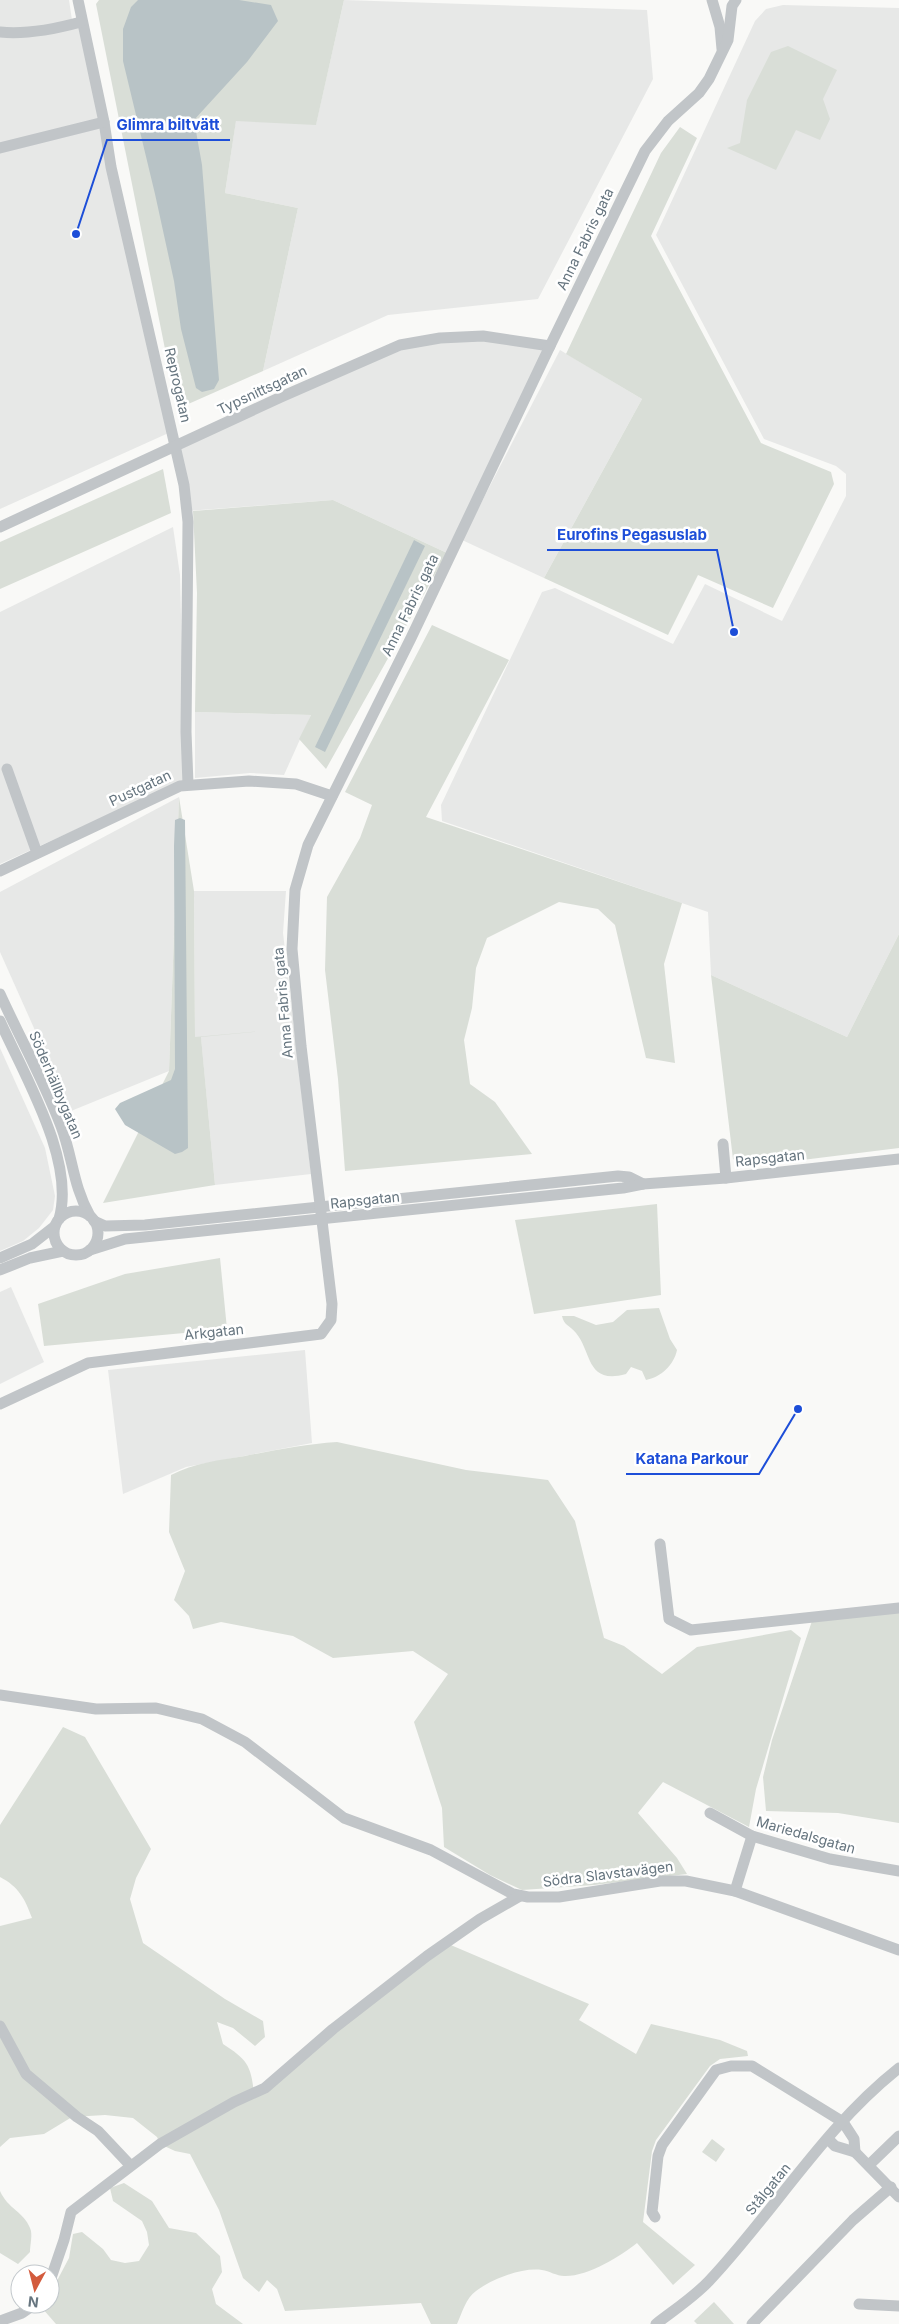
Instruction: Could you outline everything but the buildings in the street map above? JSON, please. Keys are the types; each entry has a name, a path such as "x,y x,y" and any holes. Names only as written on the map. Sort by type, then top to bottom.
{"street":[{"name":"Reprogatan","path":"78,0 81,22 104,122 111,167 184,485 188,522 186,732 188,784"},
{"path":"712,0 720,27 722,50"},
{"name":"Anna Fabris gata","path":"323,1219 301,1046 292,949 295,890 308,846 411,638 645,151 668,121 699,93 717,65 728,40 732,6 736,0"},
{"path":"0,32 16,34 63,27 81,22"},
{"path":"0,148 104,122"},
{"name":"Typsnittsgatan","path":"0,527 280,397 400,345 440,338 483,336 550,346"},
{"path":"7,770 37,853"},
{"name":"Pustgatan","path":"0,870 180,786 188,784 249,781 296,784 332,796"},
{"name":"Söderhällbygatan","path":"0,994 61,1126 71,1160 75,1184 92,1219"},
{"name":"Söderhällbygatan","path":"0,1021 56,1148 64,1185 64,1198 57,1222"},
{"path":"723,1144 726,1178"},
{"name":"Rapsgatan","path":"90,1250 126,1239 899,1159"},
{"name":"Rapsgatan","path":"92,1219 105,1226 125,1227 618,1176 628,1177 643,1184"},
{"path":"0,1258 32,1244 57,1222 74,1212 92,1219 98,1233 97,1240 90,1250 77,1255 63,1251 30,1258 0,1270"},
{"name":"Arkgatan","path":"0,1404 88,1363 321,1334 331,1320 332,1304 323,1219"},
{"path":"57,1222 55,1240 63,1251"},
{"path":"660,1544 669,1620 691,1630 899,1608"},
{"name":"Södra Slavstavägen","path":"0,1695 96,1709 156,1708 202,1720 245,1742 344,1818 432,1850 490,1883 520,1896 558,1898 668,1881 686,1881 736,1891 899,1950"},
{"name":"Mariedalsgatan","path":"710,1813 752,1836 830,1859 899,1871"},
{"path":"736,1891 752,1836"},
{"path":"56,2264 64,2240 70,2212 130,2165 168,2139 234,2102 265,2088 332,2029 426,1956 480,1919 520,1896"},
{"path":"0,2026 26,2074 77,2117 98,2131 130,2165"},
{"path":"656,2217 652,2212 658,2156 662,2144 716,2070 731,2066 752,2066 843,2122 854,2139 855,2152"},
{"name":"Stålgatan","path":"656,2324 708,2282 843,2122 877,2086 899,2068"},
{"path":"869,2165 899,2136"},
{"path":"828,2139 835,2146 855,2152 891,2186 899,2197"},
{"path":"752,2324 854,2220 891,2186"},
{"path":"859,2304 899,2306"},
{"path":"0,2321 22,2314"}],"shaded area":[{"path":"0,0 69,0 72,20 81,22 173,431 0,509"},
{"path":"99,0 344,0 316,125 236,121 225,193 298,208 263,371 177,409 96,4"},
{"path":"138,0 239,0 271,5 278,21 247,62 194,120 202,165 219,380 214,389 202,392 196,388 181,329 174,281 123,61 123,29 131,7"},
{"path":"344,0 647,10 653,79 538,299 388,315 263,371 298,208 225,193 236,120 316,124"},
{"path":"783,5 899,8 899,934 847,1037 711,975 708,912 442,821 441,805 542,592 555,588 673,644 705,584 782,621 846,496 846,474 836,466 764,439 656,235 755,21 766,9"},
{"path":"788,46 837,70 823,99 830,119 820,140 796,130 776,170 727,148 740,143 747,100 771,52"},
{"path":"680,127 697,138 651,236 761,443 831,472 834,484 773,608 698,575 668,635 544,578 642,399 566,354 661,153"},
{"path":"440,338 550,346 447,553 333,500 187,511 176,445 400,345"},
{"path":"560,350 642,399 544,578 462,540"},
{"path":"163,469 171,513 0,589 0,542"},
{"path":"333,500 447,553 326,769 299,739 311,715 195,712 197,593 193,511"},
{"path":"173,527 180,575 185,780 0,864 0,612"},
{"path":"414,540 425,546 325,752 315,747"},
{"path":"432,625 509,660 426,817 682,903 664,964 675,1063 646,1058 615,925 598,909 559,902 487,938 476,968 472,1008 464,1040 470,1084 495,1102 532,1154 345,1171 338,1079 325,970 327,897 360,838 372,805 345,792"},
{"path":"195,712 311,715 284,775 250,773 195,778"},
{"path":"179,797 169,1071 71,1111 0,952 0,892"},
{"path":"179,797 194,891 195,1037 294,1028 201,1037 215,1185 103,1203 169,1071"},
{"path":"180,818 185,820 188,1148 175,1154 125,1125 115,1109 120,1103 171,1080 175,1069 174,846 175,820"},
{"path":"194,891 286,891 283,933 311,1174 215,1185 201,1038 195,1038"},
{"path":"899,934 899,1148 745,1167 733,1159 711,975 847,1037"},
{"path":"0,1048 45,1148 55,1196 53,1210 39,1228 23,1241 0,1251"},
{"path":"657,1204 661,1295 534,1314 515,1220"},
{"path":"220,1258 227,1329 44,1346 38,1304 125,1274"},
{"path":"11,1287 44,1362 0,1384 0,1292"},
{"path":"659,1308 670,1339 677,1350 673,1361 666,1370 646,1380 642,1371 631,1367 626,1374 613,1376 604,1375 597,1371 574,1330 564,1322 562,1316 574,1316 596,1325 613,1322 627,1310"},
{"path":"305,1350 312,1443 186,1467 123,1494 108,1370"},
{"path":"337,1442 466,1470 548,1480 575,1521 604,1638 624,1646 662,1674 697,1647 791,1630 801,1638 756,1789 749,1827 663,1782 638,1813 677,1858 687,1874 594,1885 522,1890 490,1875 444,1847 442,1808 414,1722 448,1674 413,1651 333,1658 293,1636 221,1622 193,1629 189,1616 174,1600 185,1571 169,1532 171,1475 198,1465 217,1461 302,1446"},
{"path":"899,1608 899,1823 838,1813 766,1811 763,1777 772,1740 813,1618"},
{"path":"63,1727 85,1737 151,1849 136,1878 130,1899 143,1943 225,1999 263,2021 265,2037 255,2046 233,2028 217,2022 223,2044 246,2063 251,2075 254,2093 446,1943 589,2004 579,2020 636,2054 651,2024 720,2040 747,2051 748,2056 720,2059 710,2066 656,2140 652,2151 643,2222 695,2265 673,2285 637,2243 613,2259 583,2273 564,2276 542,2270 517,2272 490,2282 473,2294 457,2324 431,2324 421,2303 285,2311 277,2289 267,2280 259,2292 243,2278 219,2210 190,2154 175,2151 160,2144 157,2137 133,2118 105,2115 72,2117 44,2134 10,2138 0,2147 0,1926 32,1918 27,1905 17,1889 0,1877 0,1825"},
{"path":"712,2139 725,2149 716,2162 702,2152"},
{"path":"124,2183 152,2201 169,2228 196,2233 220,2256 222,2272 212,2289 216,2304 243,2324 56,2324 47,2314 60,2314 60,2275 69,2258 73,2234 82,2232 103,2249 111,2260 125,2263 139,2261 149,2245 147,2232 142,2221 113,2201 110,2188"},
{"path":"0,2191 7,2202 24,2218 31,2230 31,2236 30,2252 18,2264 0,2253"},
{"path":"714,2302 734,2324 697,2324 694,2321"}],"place":[{"name":"Glimra biltvätt","path":"76,234"},
{"name":"Eurofins Pegasuslab","path":"734,632"},
{"name":"Katana Parkour","path":"798,1409"}]}
